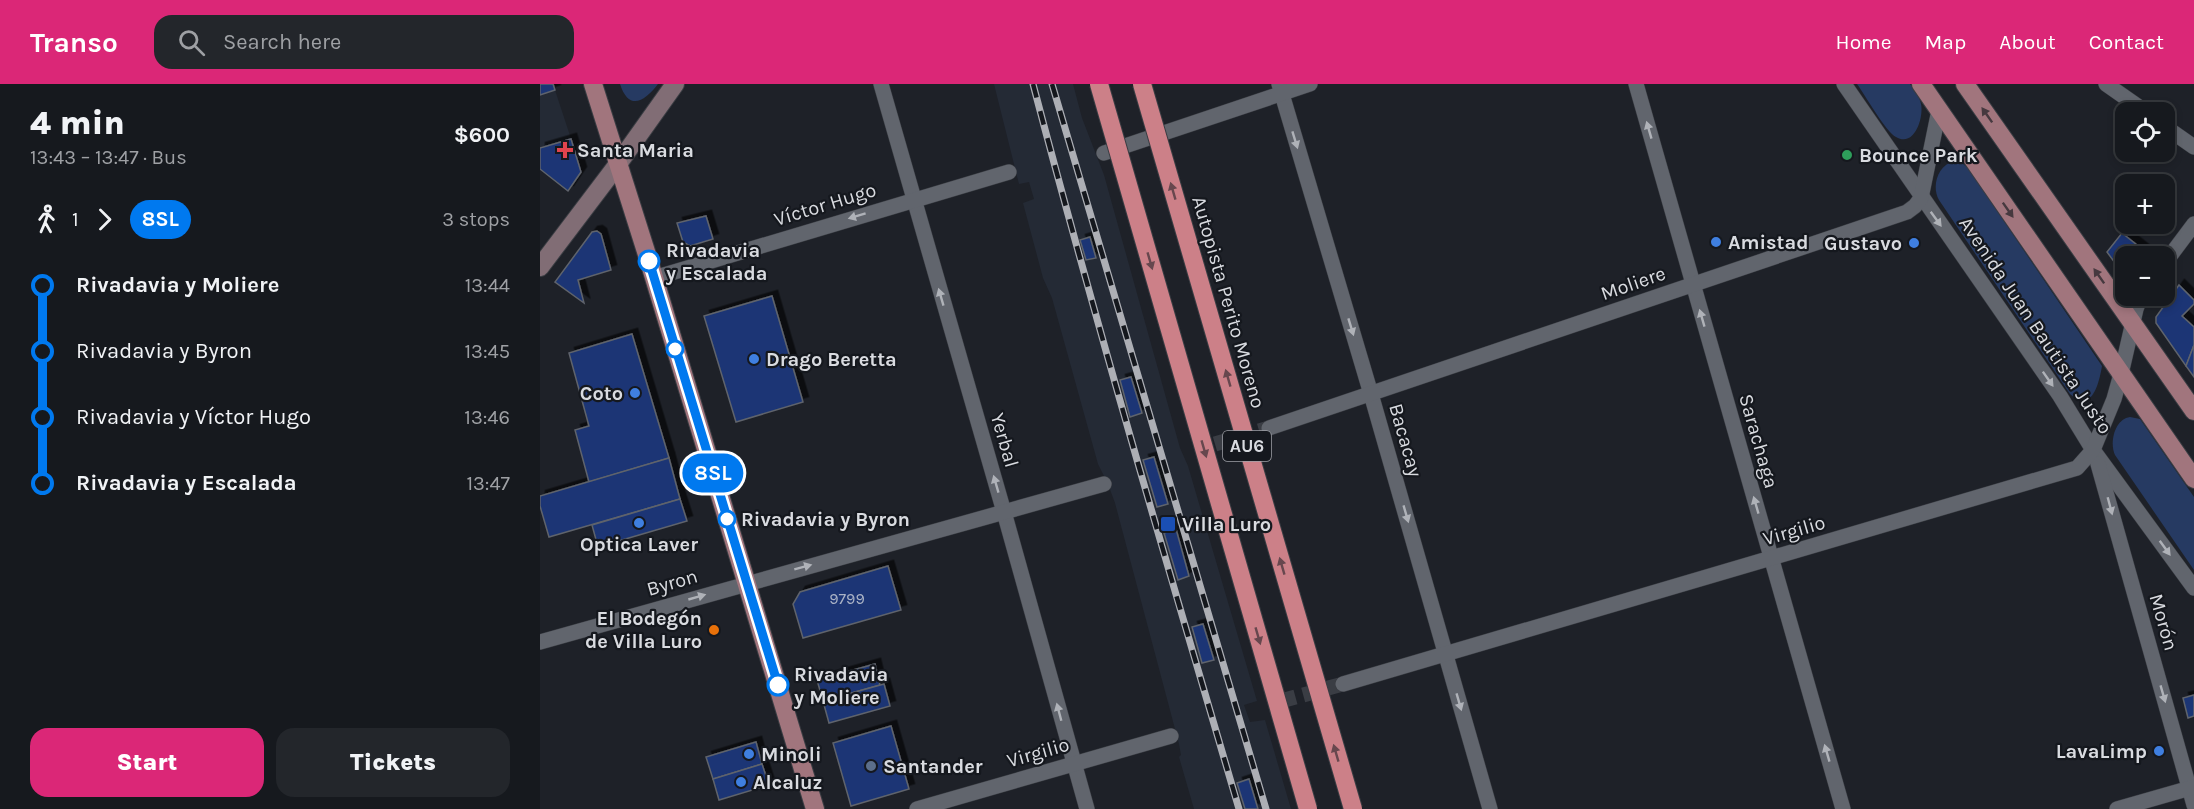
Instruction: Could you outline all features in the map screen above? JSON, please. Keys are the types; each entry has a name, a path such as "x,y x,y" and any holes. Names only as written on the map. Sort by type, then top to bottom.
{"highway":[{"name":"AU6","path":"1099,84 1308,809"},
{"name":"Autopista Perito Moreno","path":"1142,84 1353,809"}],"main road":[{"path":"593,84 815,809"},
{"name":"Avenida Juan Bautista Justo","path":"1921,84 2194,479"},
{"path":"1965,84 2194,411"}],"street":[{"path":"540,267 675,84"},
{"name":"Yerbal","path":"881,84 1087,809"},
{"path":"1104,153 1280,89 1310,84"},
{"name":"Sarachaga","path":"1636,84 1843,809"},
{"name":"Avenida Juan Bautista Justo","path":"1844,84 2060,396 2093,450 2194,588"},
{"path":"2106,84 2132,102"},
{"name":"Bacacay","path":"1280,89 1371,394 1490,809"},
{"path":"1921,198 1939,110"},
{"path":"2175,134 2194,147"},
{"name":"Víctor Hugo","path":"654,278 1009,172"},
{"name":"Moliere","path":"1269,428 1907,212 1921,198"},
{"path":"2175,249 2194,224"},
{"name":"Virgilio","path":"1343,684 2077,468 2093,450 2121,374 2138,306"},
{"name":"Morón","path":"2093,450 2192,787 2194,805"},
{"path":"747,583 1104,484"},
{"name":"Byron","path":"540,642 747,583"},
{"name":"Virgilio","path":"917,809 1171,736"},
{"path":"2117,809 2192,787"}],"shaded area":[{"path":"540,84 553,84 581,169 569,191 540,169"},
{"path":"620,84 658,84 643,99 633,101 624,93"},
{"path":"994,84 1073,84 1082,118 1104,175 1180,448 1188,466 1257,701 1244,705 1250,722 1265,720 1291,809 1194,809 1115,503 1098,464 1023,203 1034,199 1029,182 1019,184"},
{"path":"1857,84 1910,84 1919,99 1922,110 1913,135 1902,139 1892,134"},
{"path":"1954,161 1968,168 2102,366 2096,388 2089,398 2078,399 2070,394 1939,200 1936,183 1940,171 1948,163"},
{"path":"2130,417 2140,419 2194,497 2194,570 2115,455 2113,438 2117,426"}],"building":[{"path":"540,84 553,84 555,90 540,95"},
{"path":"571,139 581,172 568,191 540,169 540,148"},
{"path":"706,216 713,239 690,246 683,242 677,223"},
{"path":"597,231 601,234 611,270 578,280 584,303 555,282 592,232"},
{"path":"2121,234 2138,246 2115,246 2115,263 2107,252"},
{"path":"1090,237 1096,258 1086,260 1080,240"},
{"path":"2179,285 2194,300 2194,304 2182,316 2194,327 2194,345 2186,366 2156,323 2156,317 2164,306 2175,306 2175,291"},
{"name":"Drago Beretta","path":"772,296 803,402 736,422 704,316"},
{"path":"632,334 669,458 589,482 575,430 589,426 569,353"},
{"path":"2194,345 2194,377 2186,366"},
{"path":"1131,377 1142,413 1130,417 1120,380"},
{"path":"1154,457 1168,504 1157,507 1143,460"},
{"path":"669,458 680,499 549,537 540,506 540,496"},
{"name":"Optica Laver","path":"680,499 687,521 598,547 592,525"},
{"path":"1176,529 1189,576 1178,580 1164,533"},
{"path":"888,566 901,610 803,638 793,604 800,592"},
{"path":"1203,624 1214,660 1202,663 1192,627"},
{"path":"875,664 880,685 823,701 817,680"},
{"path":"884,684 890,706 829,723 823,701"},
{"path":"2194,695 2194,716 2188,718 2183,698"},
{"name":"Santander","path":"891,726 909,789 851,806 833,743"},
{"path":"756,742 762,764 713,779 706,757"},
{"name":"Alcaluz","path":"762,764 769,785 719,800 713,779"},
{"path":"1249,779 1258,809 1245,809 1237,783"}],"tunnel":[{"path":"1215,444 1269,428"},
{"path":"1281,701 1343,684"}],"railway":[{"path":"1033,84 1159,538 1239,809"},
{"path":"1052,84 1266,809"}],"bus line":[{"name":"8SL","path":"649,261 778,685"}],"place":[{"name":"Santa Maria","path":"565,150"},
{"name":"Bounce Park","path":"1847,155"},
{"name":"Amistad","path":"1716,242"},
{"name":"Gustavo","path":"1914,243"},
{"name":"Rivadavia y Escalada","path":"649,261"},
{"name":"Drago Beretta","path":"754,359"},
{"name":"Coto","path":"635,393"},
{"name":"Rivadavia y Byron","path":"727,519"},
{"name":"Optica Laver","path":"639,523"},
{"name":"Villa Luro","path":"1168,524"},
{"name":"El Bodegón de Villa Luro","path":"714,630"},
{"name":"Rivadavia y Moliere","path":"778,685"},
{"name":"LavaLimp","path":"2159,751"},
{"name":"Minoli","path":"749,754"},
{"name":"Santander","path":"871,766"},
{"name":"Alcaluz","path":"741,782"}]}
